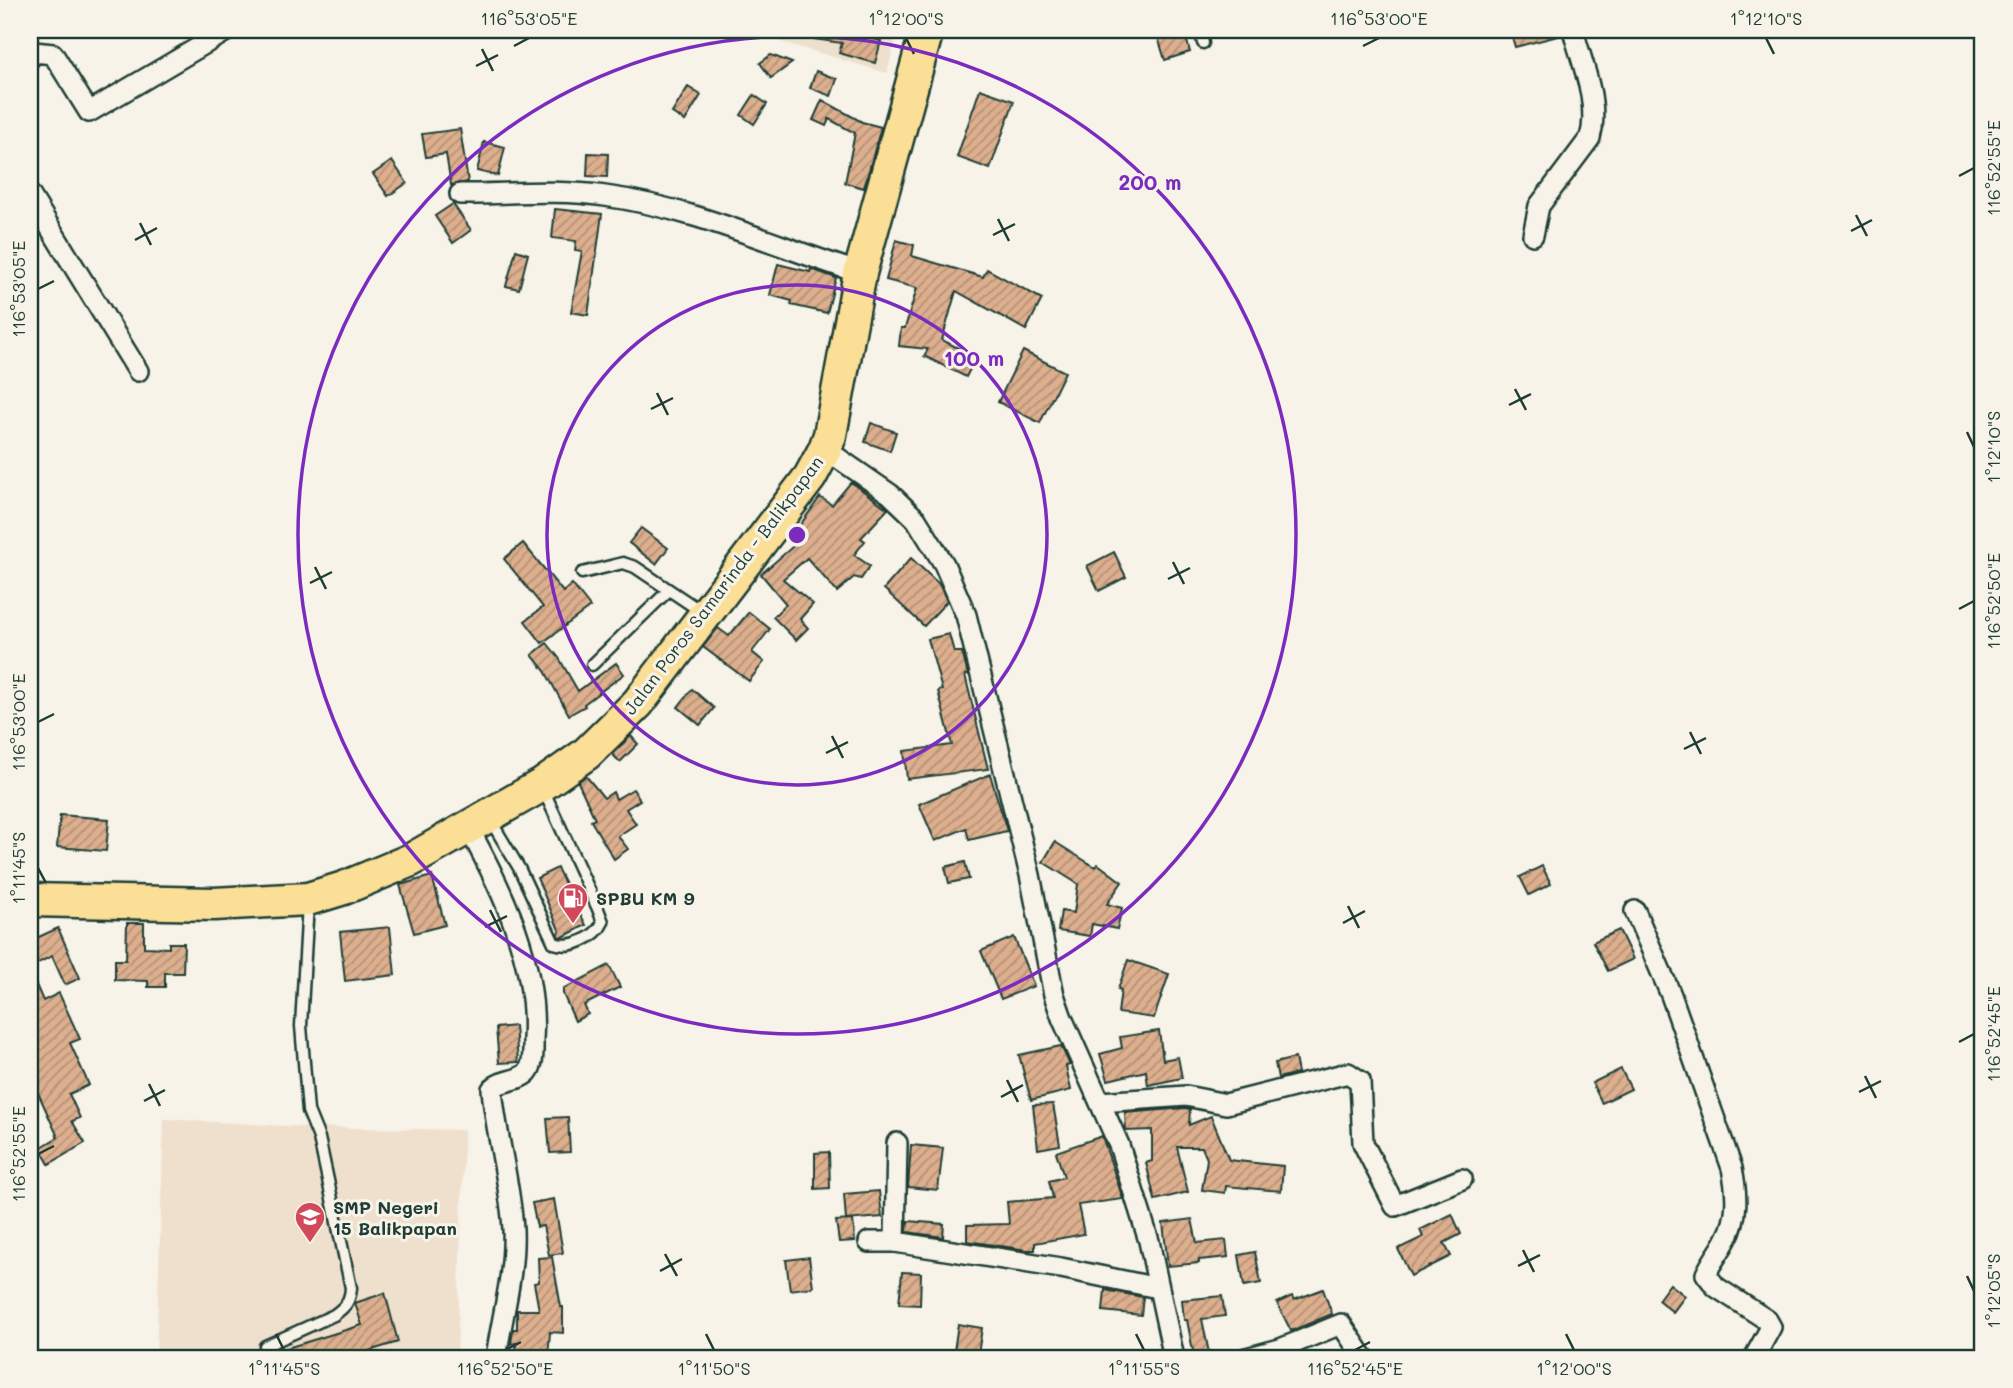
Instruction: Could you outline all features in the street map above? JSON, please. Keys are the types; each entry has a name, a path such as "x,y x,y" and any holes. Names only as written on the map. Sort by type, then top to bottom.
{"highway":[{"name":"Jalan Poros Samarinda - Balikpapan","path":"30,900 214,904 309,900 411,860 542,785 586,754 638,703 810,477 825,449 860,274 927,30"}],"street":[{"path":"30,58 34,52 53,54 89,112 228,30"},
{"path":"1533,235 1539,206 1590,138 1594,127 1594,109 1573,30"},
{"path":"460,194 601,195 628,199 701,216 860,274"},
{"path":"30,195 138,371"},
{"path":"825,449 890,494 916,519 944,564 966,615 1027,862 1054,995 1119,1145 1131,1181 1149,1241 1174,1358"},
{"path":"478,821 519,937 535,1019 530,1069 524,1076 498,1084 492,1089 508,1181 513,1231 496,1358"},
{"path":"1635,911 1671,995 1732,1168 1738,1196 1735,1215 1728,1238 1706,1274 1716,1287 1767,1320 1771,1328 1769,1334 1754,1358"},
{"path":"1100,1101 1186,1096 1226,1104 1348,1073 1360,1081 1363,1143 1395,1206 1462,1179"},
{"path":"895,1242 897,1143"},
{"path":"869,1242 895,1242 1061,1268 1158,1287"},
{"path":"1247,1358 1280,1349 1341,1324 1364,1358"}],"lane":[{"path":"1200,30 1203,43"},
{"path":"582,573 623,563 635,567 705,614"},
{"path":"592,665 668,591"},
{"path":"478,821 519,868 554,943 572,945 598,932 603,922 542,785"},
{"path":"265,1346 334,1315 343,1309 351,1297 319,1138 308,1111 301,1026 309,900"}],"shaded area":[{"path":"741,30 898,30 887,73"},
{"name":"SMP Negeri 15 Balikpapan","path":"164,1119 304,1127 464,1130 457,1358 156,1358"}],"building":[{"path":"806,30 842,30 881,41 875,63 839,53 842,43 806,38"},
{"path":"1184,30 1190,52 1165,60 1157,34"},
{"path":"1510,30 1561,30 1562,35 1515,47"},
{"path":"771,55 792,63 771,78 760,63"},
{"path":"816,71 837,79 831,96 810,88"},
{"path":"688,87 701,95 685,121 672,113"},
{"path":"980,89 1014,101 990,169 957,157"},
{"path":"754,95 767,104 754,124 741,115"},
{"path":"822,100 862,122 881,127 864,188 845,183 855,133 829,119 826,126 813,120"},
{"path":"460,129 468,182 451,185 446,154 426,157 422,134"},
{"path":"484,142 505,147 498,176 477,171"},
{"path":"588,153 608,154 607,177 587,176"},
{"path":"392,161 407,183 388,196 373,174"},
{"path":"453,204 471,230 453,243 435,216"},
{"path":"555,209 602,214 588,315 571,312 582,251 575,250 576,241 552,238"},
{"path":"896,240 914,245 912,256 983,277 987,269 1042,299 1026,330 956,291 942,340 976,357 966,377 924,356 928,349 899,346 901,328 905,328 917,288 886,280"},
{"path":"516,250 528,254 519,289 506,286"},
{"path":"778,264 810,272 811,269 836,278 827,313 791,305 792,301 770,295"},
{"path":"1023,351 1065,372 1040,423 998,402"},
{"path":"871,423 896,432 890,451 865,442"},
{"path":"851,482 888,509 861,538 865,541 854,555 870,566 861,579 854,577 837,592 807,558 783,579 813,604 800,619 808,628 796,640 773,617 786,604 761,574 798,542 791,538 820,497 832,505"},
{"path":"641,528 668,548 656,564 629,543"},
{"path":"523,543 563,592 572,584 590,607 542,643 525,621 543,607 504,559"},
{"path":"1114,552 1126,577 1099,591 1087,566"},
{"path":"911,558 939,584 947,601 924,626 884,589"},
{"path":"749,612 770,629 752,652 764,662 749,681 703,647 718,628 729,636"},
{"path":"949,634 954,652 962,652 988,769 907,779 904,751 952,745 938,691 942,690 928,639"},
{"path":"547,643 578,691 616,663 624,674 584,704 585,706 569,715 545,671 532,655"},
{"path":"692,689 714,708 700,725 678,707"},
{"path":"631,736 638,744 620,762 612,754"},
{"path":"990,774 1007,831 969,840 966,828 935,841 919,804"},
{"path":"586,776 604,798 613,792 616,799 633,789 640,800 626,809 636,824 618,836 628,849 614,859 591,821 595,819 578,782"},
{"path":"60,815 109,819 106,851 57,847"},
{"path":"1055,842 1095,867 1098,864 1122,882 1107,904 1122,908 1117,929 1092,924 1090,936 1058,931 1061,911 1074,913 1078,884 1043,862"},
{"path":"965,862 969,879 949,883 945,867"},
{"path":"1542,866 1551,884 1529,895 1520,877"},
{"path":"557,868 586,925 563,937 559,937 557,933 560,932 537,878"},
{"path":"432,876 445,925 414,933 400,885"},
{"path":"127,923 144,923 144,947 169,948 169,943 184,943 183,973 165,973 165,987 148,987 148,981 115,980 115,960 126,960"},
{"path":"390,927 395,975 345,981 340,932"},
{"path":"58,928 80,978 65,985 52,956 30,967 30,941"},
{"path":"1619,930 1633,959 1608,971 1593,942"},
{"path":"1014,937 1034,986 1001,999 981,951"},
{"path":"1128,960 1169,974 1154,1018 1118,1013 1121,990 1118,989"},
{"path":"609,965 620,987 584,1005 588,1014 575,1021 563,989"},
{"path":"30,971 43,1001 59,993 80,1039 70,1043 89,1085 69,1094 80,1118 72,1121 85,1143 49,1164 40,1148 58,1137 30,1075"},
{"path":"515,1026 518,1062 499,1063 496,1028"},
{"path":"1159,1031 1163,1060 1178,1057 1182,1078 1148,1085 1146,1071 1108,1080 1100,1054 1122,1048 1120,1037"},
{"path":"1061,1046 1070,1065 1066,1066 1071,1090 1031,1100 1019,1055"},
{"path":"1295,1058 1298,1073 1278,1078 1275,1063"},
{"path":"1621,1069 1631,1089 1602,1103 1592,1083"},
{"path":"1053,1104 1060,1145 1038,1149 1033,1105"},
{"path":"1190,1109 1189,1125 1211,1116 1229,1160 1283,1166 1281,1191 1226,1186 1225,1193 1202,1190 1207,1159 1202,1147 1177,1147 1188,1192 1155,1200 1146,1163 1152,1161 1152,1130 1126,1131 1125,1113"},
{"path":"568,1117 570,1152 550,1153 547,1118"},
{"path":"1102,1136 1123,1199 1078,1205 1084,1234 1035,1243 1035,1250 967,1241 967,1225 1009,1224 1007,1202 1053,1198 1049,1181 1064,1177 1056,1152"},
{"path":"911,1145 943,1148 938,1190 908,1187"},
{"path":"829,1152 830,1188 815,1189 815,1153"},
{"path":"879,1191 882,1217 846,1220 844,1194"},
{"path":"554,1199 563,1253 549,1255 543,1226 537,1227 532,1203"},
{"path":"1452,1214 1461,1234 1444,1243 1451,1256 1411,1276 1398,1249 1423,1237 1420,1230"},
{"path":"1192,1219 1197,1243 1226,1240 1228,1257 1168,1266 1163,1223"},
{"path":"853,1220 855,1241 839,1242 836,1221"},
{"path":"908,1221 944,1224 943,1237 907,1232"},
{"path":"1255,1252 1261,1283 1244,1286 1239,1255"},
{"path":"552,1257 563,1307 563,1333 550,1332 548,1358 516,1357 516,1343 511,1344 513,1329 517,1329 517,1310 539,1310 534,1283 539,1282 538,1258"},
{"path":"809,1257 813,1287 790,1290 786,1260"},
{"path":"902,1272 921,1273 920,1305 899,1304"},
{"path":"1670,1284 1685,1296 1673,1312 1658,1300"},
{"path":"1323,1289 1332,1314 1291,1331 1277,1303 1292,1296 1294,1300"},
{"path":"1105,1290 1143,1297 1141,1315 1103,1311"},
{"path":"385,1293 398,1342 346,1358 264,1358 264,1355 362,1325 355,1303"},
{"path":"1222,1296 1225,1316 1202,1319 1209,1353 1194,1356 1187,1320 1184,1320 1182,1300"},
{"path":"958,1324 982,1328 978,1354 954,1351"}],"place":[{"name":"SPBU KM 9","path":"573,925"},
{"name":"SMP Negeri 15 Balikpapan","path":"310,1244"}]}
